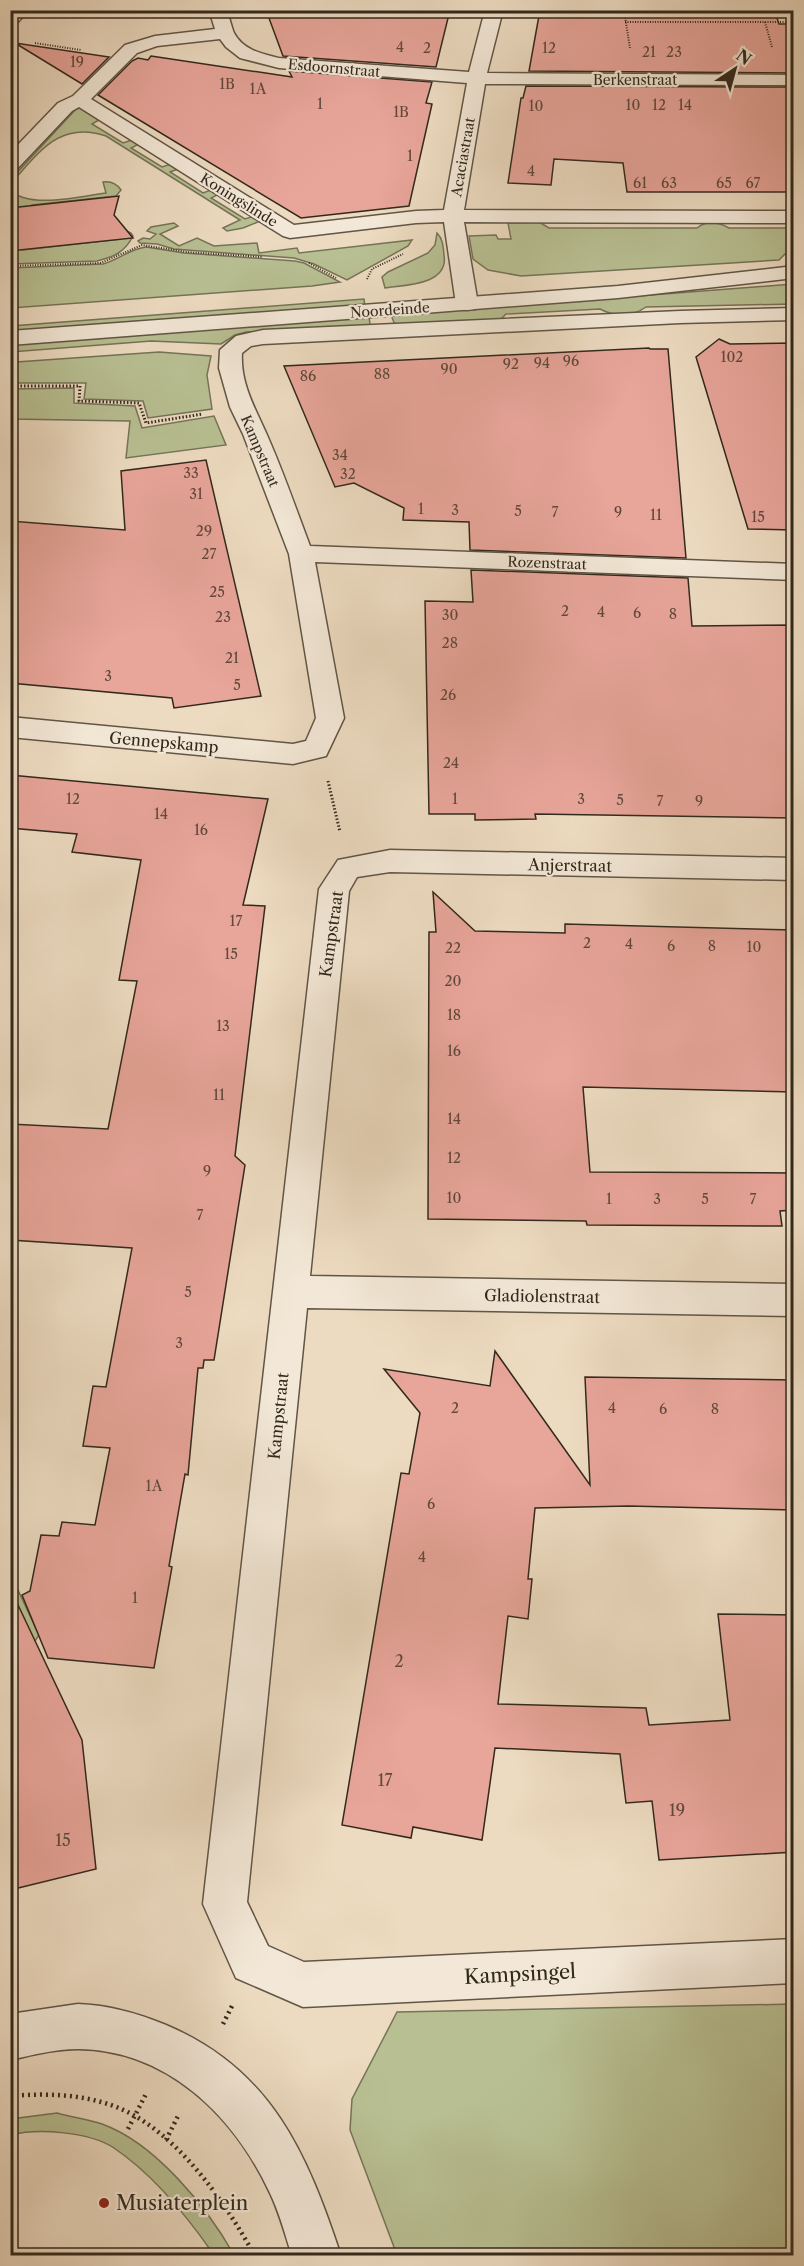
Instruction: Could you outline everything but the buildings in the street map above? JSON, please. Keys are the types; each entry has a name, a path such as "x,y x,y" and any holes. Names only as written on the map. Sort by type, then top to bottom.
{"street":[{"path":"10,20 21,10"},
{"path":"10,165 65,107 80,100 131,49 155,41 223,33 218,10"},
{"name":"Acaciastraat","path":"466,295 453,216 477,78 494,10"},
{"name":"Esdoornstraat","path":"223,33 235,47 255,58 279,63 477,78"},
{"name":"Berkenstraat","path":"477,78 794,80"},
{"name":"Koningslinde","path":"80,100 290,232 416,217 453,216"},
{"path":"453,216 794,217"},
{"name":"Noordeinde","path":"10,321 466,295 618,292 794,272"},
{"name":"Noordeinde","path":"10,338 466,295"},
{"name":"Noordeinde","path":"229,360 231,350 244,341 263,337 450,330 680,316 794,314"},
{"name":"Kampstraat","path":"229,360 241,407 255,434 301,554 330,718 316,749"},
{"name":"Rozenstraat","path":"301,554 794,572"},
{"name":"Gennepskamp","path":"10,727 293,754 316,749"},
{"name":"Anjerstraat","path":"348,868 390,861 794,869"},
{"name":"Kampstraat","path":"252,1962 225,1904 334,889 348,868"},
{"name":"Gladiolenstraat","path":"291,1292 794,1300"},
{"name":"Kampsingel","path":"252,1962 303,1985 794,1961"},
{"path":"10,2037 65,2027 86,2026 126,2032 168,2049 201,2068 236,2098 274,2151 302,2211 316,2256"}],"path":[{"path":"625,22 794,22"},
{"path":"28,42 124,57"},
{"path":"10,266 101,263 142,245 187,252 263,257"},
{"path":"307,262 345,283"},
{"path":"10,386 80,386 79,401 140,403 146,423 241,407"},
{"path":"316,749 329,786 348,868"},
{"path":"10,2096 54,2094 97,2101 134,2116 166,2140 209,2186 239,2226 255,2256"}],"green space":[{"path":"80,108 99,120 92,124 123,143 132,140 139,144 131,148 162,167 171,164 178,169 170,172 203,193 211,190 219,194 211,198 245,219 254,216 259,219 258,222 227,231 223,228 240,220 106,136 90,132 75,132 51,142 11,183 10,180 76,109"},
{"path":"103,182 114,183 121,190 116,196 32,205 11,231 10,189 29,199 70,199 106,193"},
{"path":"539,222 549,228 697,228 713,223 729,228 793,228 793,254 785,254 779,260 521,276 488,270 473,259 469,236 496,235 498,239 511,239 508,223"},
{"path":"174,223 178,226 160,234 179,246 197,238 214,246 257,243 259,253 297,248 299,253 412,240 408,246 347,280 314,264 294,258 174,249 138,241 143,238 150,239 156,234 147,231 151,227"},
{"path":"121,228 133,236 123,250 109,258 97,261 11,264 10,248 23,250 120,239"},
{"path":"437,233 442,240 444,255 444,265 440,272 424,282 385,288 382,277 428,253 435,245"},
{"path":"146,247 184,253 295,261 304,263 340,282 11,308 11,268 103,264"},
{"path":"793,284 793,304 646,307 635,313 623,315 600,309 506,314 500,320 395,325 391,315"},
{"path":"364,299 365,307 11,333 11,326"},
{"path":"369,317 370,324 367,327 246,332 235,335 221,344 151,341 11,352 11,343"},
{"path":"159,352 211,356 207,375 212,409 148,418 143,401 84,399 86,383 11,383 11,364 16,362"},
{"path":"74,388 74,403 135,406 142,428 214,416 226,445 126,458 130,421 11,419 11,389"},
{"path":"10,1573 39,1635 35,1641 11,1646"},
{"path":"793,2004 793,2255 397,2255 350,2130 352,2099 397,2012"},
{"path":"57,2113 102,2124 122,2133 160,2161 194,2197 234,2255 214,2255 193,2226 156,2183 114,2148 92,2138 64,2133 35,2132 11,2135 11,2119"}],"place":[{"name":"Musiaterplein","path":"104,2203"}]}
